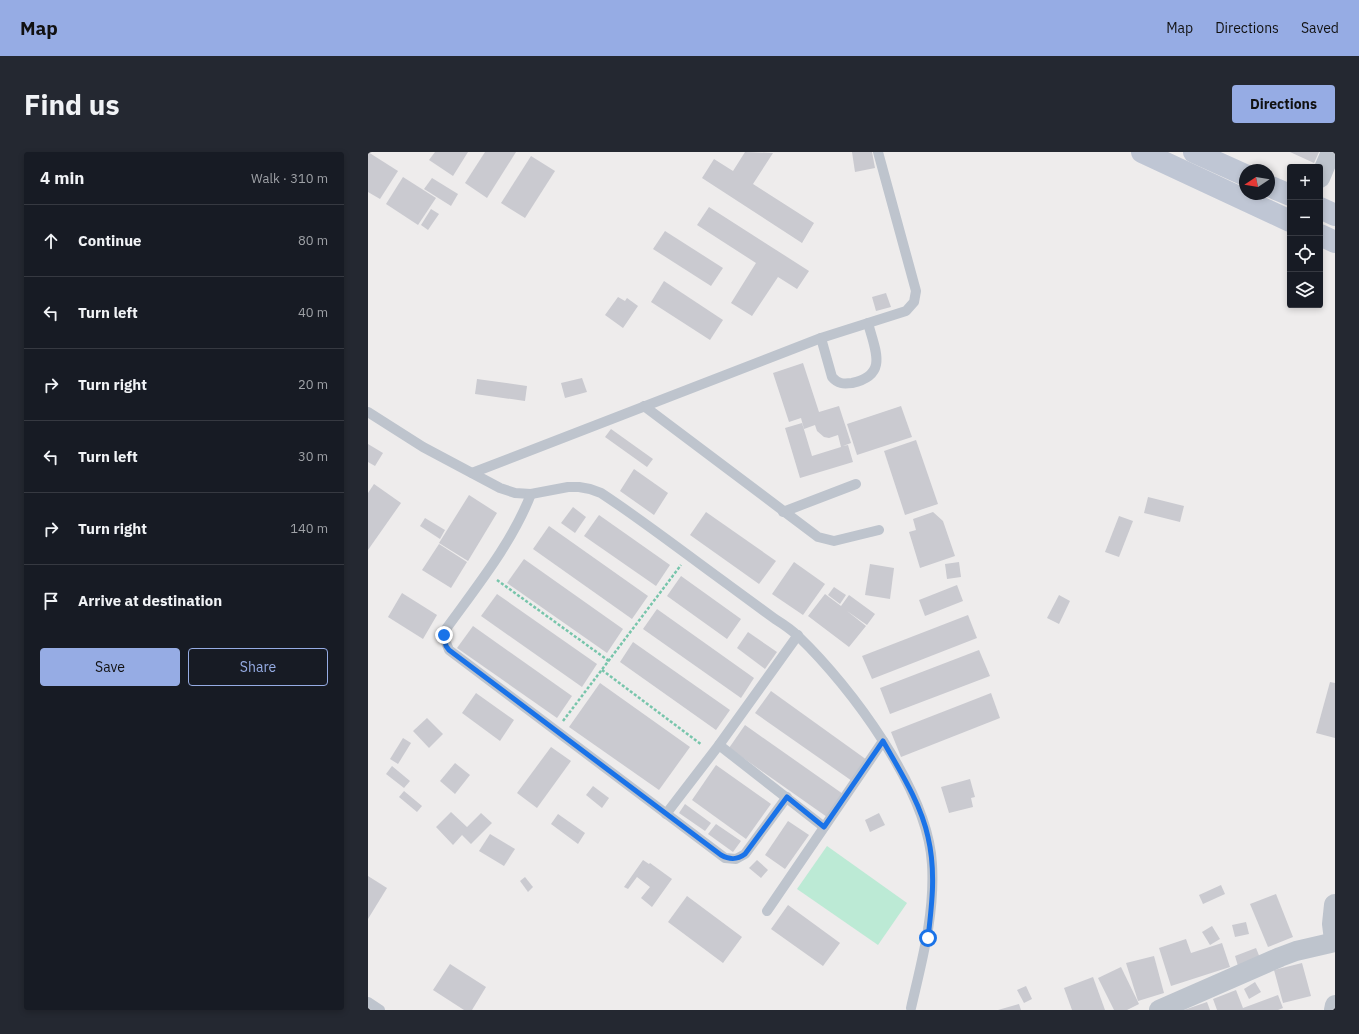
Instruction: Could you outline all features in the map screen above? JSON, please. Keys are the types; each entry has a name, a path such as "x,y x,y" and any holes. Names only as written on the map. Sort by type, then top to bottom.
{"main road":[{"path":"1142,152 1287,220"},
{"path":"1194,152 1239,172"},
{"path":"1275,189 1287,194"},
{"path":"1323,209 1335,215"},
{"path":"1322,236 1335,242"}],"street":[{"path":"1323,171 1331,152"},
{"path":"1159,1010 1280,956 1335,941 1333,924 1335,905"},
{"path":"1334,1010 1335,1005"}],"lane":[{"path":"472,473 821,338 906,311 911,307 916,297 915,285 878,152"},
{"path":"821,338 832,377 835,381 845,384 864,379 874,371 877,359 868,323"},
{"path":"644,406 818,537 834,541 879,530"},
{"path":"368,412 423,447 500,488 515,493 531,494 568,487 590,489 600,493 798,635 826,665 854,699 883,741 908,785 928,836 932,863 933,896 928,938 911,1008"},
{"path":"783,512 856,484"},
{"path":"531,494 517,525 486,573 446,629 444,635 446,646 449,650 721,855 730,859 736,859 745,854 787,797"},
{"path":"666,814 716,749 798,635"},
{"path":"767,911 883,741"},
{"path":"716,749 787,797 824,827"},
{"path":"368,1002 380,1010"}],"path":[{"path":"556,731 688,556"},
{"path":"486,573 609,660"},
{"path":"602,670 716,749"}],"green space":[{"path":"827,846 907,903 878,945 797,889"}],"building":[{"path":"368,152 398,171 380,199 368,192"},
{"path":"435,152 468,152 453,176 429,160"},
{"path":"485,152 516,152 487,198 465,183"},
{"path":"745,152 773,153 753,184 814,223 802,243 702,178 714,159 733,171"},
{"path":"852,152 872,152 875,168 855,172"},
{"path":"1290,152 1319,152 1314,163"},
{"path":"531,156 555,171 525,218 501,203"},
{"path":"403,177 436,198 418,225 386,204"},
{"path":"432,178 458,194 451,206 424,189"},
{"path":"709,207 809,271 797,289 778,277 752,316 731,303 756,263 697,225"},
{"path":"431,209 439,214 428,230 421,225"},
{"path":"665,231 723,268 711,286 653,249"},
{"path":"664,281 723,320 710,340 651,302"},
{"path":"886,293 891,307 876,311 872,297"},
{"path":"618,297 625,301 627,298 638,306 623,328 605,315"},
{"path":"803,363 819,412 839,406 851,443 843,446 848,445 853,462 800,478 785,428 802,423 812,456 841,447 838,435 829,438 824,437 817,431 815,425 804,429 801,418 789,422 773,373"},
{"path":"582,378 587,392 565,398 561,383"},
{"path":"477,379 527,386 525,401 475,394"},
{"path":"901,406 912,437 857,455 847,424"},
{"path":"611,429 653,459 647,467 605,437"},
{"path":"916,440 938,504 905,515 884,451"},
{"path":"368,444 383,453 375,466 368,462"},
{"path":"634,469 668,493 654,515 620,491"},
{"path":"374,484 401,503 368,550 368,493"},
{"path":"469,495 497,513 468,561 439,543"},
{"path":"1148,497 1184,506 1180,522 1144,513"},
{"path":"573,507 586,517 575,533 561,523"},
{"path":"706,512 776,561 759,584 690,535"},
{"path":"933,512 943,521 955,556 920,568 909,532 916,530 913,519"},
{"path":"599,515 670,565 656,586 584,536"},
{"path":"1119,516 1133,521 1119,557 1105,552"},
{"path":"425,518 445,530 440,539 420,526"},
{"path":"549,526 648,596 632,619 533,549"},
{"path":"439,544 467,562 451,588 422,570"},
{"path":"524,559 623,629 607,653 507,583"},
{"path":"794,562 825,584 803,615 772,594"},
{"path":"959,562 961,577 947,579 945,564"},
{"path":"870,564 894,568 890,599 865,595"},
{"path":"681,576 741,619 727,639 667,596"},
{"path":"957,585 963,601 925,616 919,600"},
{"path":"834,587 846,595 840,604 828,595"},
{"path":"402,593 437,615 423,639 388,617"},
{"path":"497,594 597,664 582,687 481,616"},
{"path":"825,594 841,606 849,595 875,614 867,625 847,611 866,626 849,647 808,616"},
{"path":"1059,595 1070,601 1059,624 1047,618"},
{"path":"657,609 754,678 741,698 643,629"},
{"path":"968,615 977,638 872,679 862,656"},
{"path":"473,626 572,696 557,718 457,648"},
{"path":"748,632 777,652 765,669 737,648"},
{"path":"633,642 730,710 716,730 620,662"},
{"path":"979,650 990,676 890,714 880,688"},
{"path":"1330,682 1335,683 1335,738 1316,733"},
{"path":"600,683 690,747 659,790 569,727"},
{"path":"771,691 867,760 852,781 755,713"},
{"path":"476,693 514,720 500,741 462,713"},
{"path":"991,693 1000,718 901,757 891,732"},
{"path":"427,718 443,734 429,748 413,731"},
{"path":"745,725 843,794 827,817 729,748"},
{"path":"403,738 411,743 398,764 390,759"},
{"path":"551,747 571,761 537,808 517,793"},
{"path":"455,763 470,775 455,794 440,781"},
{"path":"716,765 771,804 746,839 692,800"},
{"path":"392,766 410,781 404,788 386,774"},
{"path":"970,779 975,797 971,798 973,807 949,813 941,787"},
{"path":"593,786 609,798 602,808 586,795"},
{"path":"404,791 422,806 417,812 399,797"},
{"path":"685,804 711,823 705,831 679,813"},
{"path":"451,812 467,827 481,813 492,823 471,844 462,835 453,845 436,827"},
{"path":"879,813 885,825 870,832 865,820"},
{"path":"558,814 585,833 578,844 551,824"},
{"path":"788,821 809,835 785,869 765,855"},
{"path":"716,824 741,841 733,852 708,834"},
{"path":"490,834 515,849 504,866 479,851"},
{"path":"643,860 649,864 650,863 672,879 652,907 641,898 650,887 637,877 628,889 624,887"},
{"path":"757,860 768,870 761,878 749,868"},
{"path":"368,876 387,888 368,919"},
{"path":"525,877 533,887 528,892 520,881"},
{"path":"1221,885 1225,894 1203,904 1199,895"},
{"path":"1276,894 1293,937 1268,947 1250,904"},
{"path":"687,896 742,937 723,963 668,922"},
{"path":"788,905 840,943 823,966 771,929"},
{"path":"1246,922 1249,934 1235,937 1232,925"},
{"path":"1212,926 1220,939 1210,945 1202,932"},
{"path":"1186,939 1191,953 1222,943 1230,967 1171,986 1159,948"},
{"path":"1256,948 1260,958 1238,966 1235,956"},
{"path":"1154,956 1164,993 1138,1001 1126,963"},
{"path":"1302,963 1311,996 1283,1003 1274,970"},
{"path":"450,964 486,987 472,1010 464,1010 433,990"},
{"path":"1121,967 1139,1004 1127,1010 1114,1010 1098,978"},
{"path":"1093,977 1105,1010 1072,1010 1064,988"},
{"path":"1255,982 1261,992 1249,999 1244,989"},
{"path":"1026,986 1032,999 1024,1003 1017,990"},
{"path":"1236,990 1243,1008 1278,995 1283,1008 1278,1010 1217,1010 1213,999"},
{"path":"1207,1002 1210,1010 1184,1010"},
{"path":"1019,1004 1021,1010 998,1010"}],"route":[{"path":"444,635 446,646 449,650 725,858 736,859 745,854 787,797 824,827 883,741 908,785 928,836 932,863 933,896 928,938"}]}
